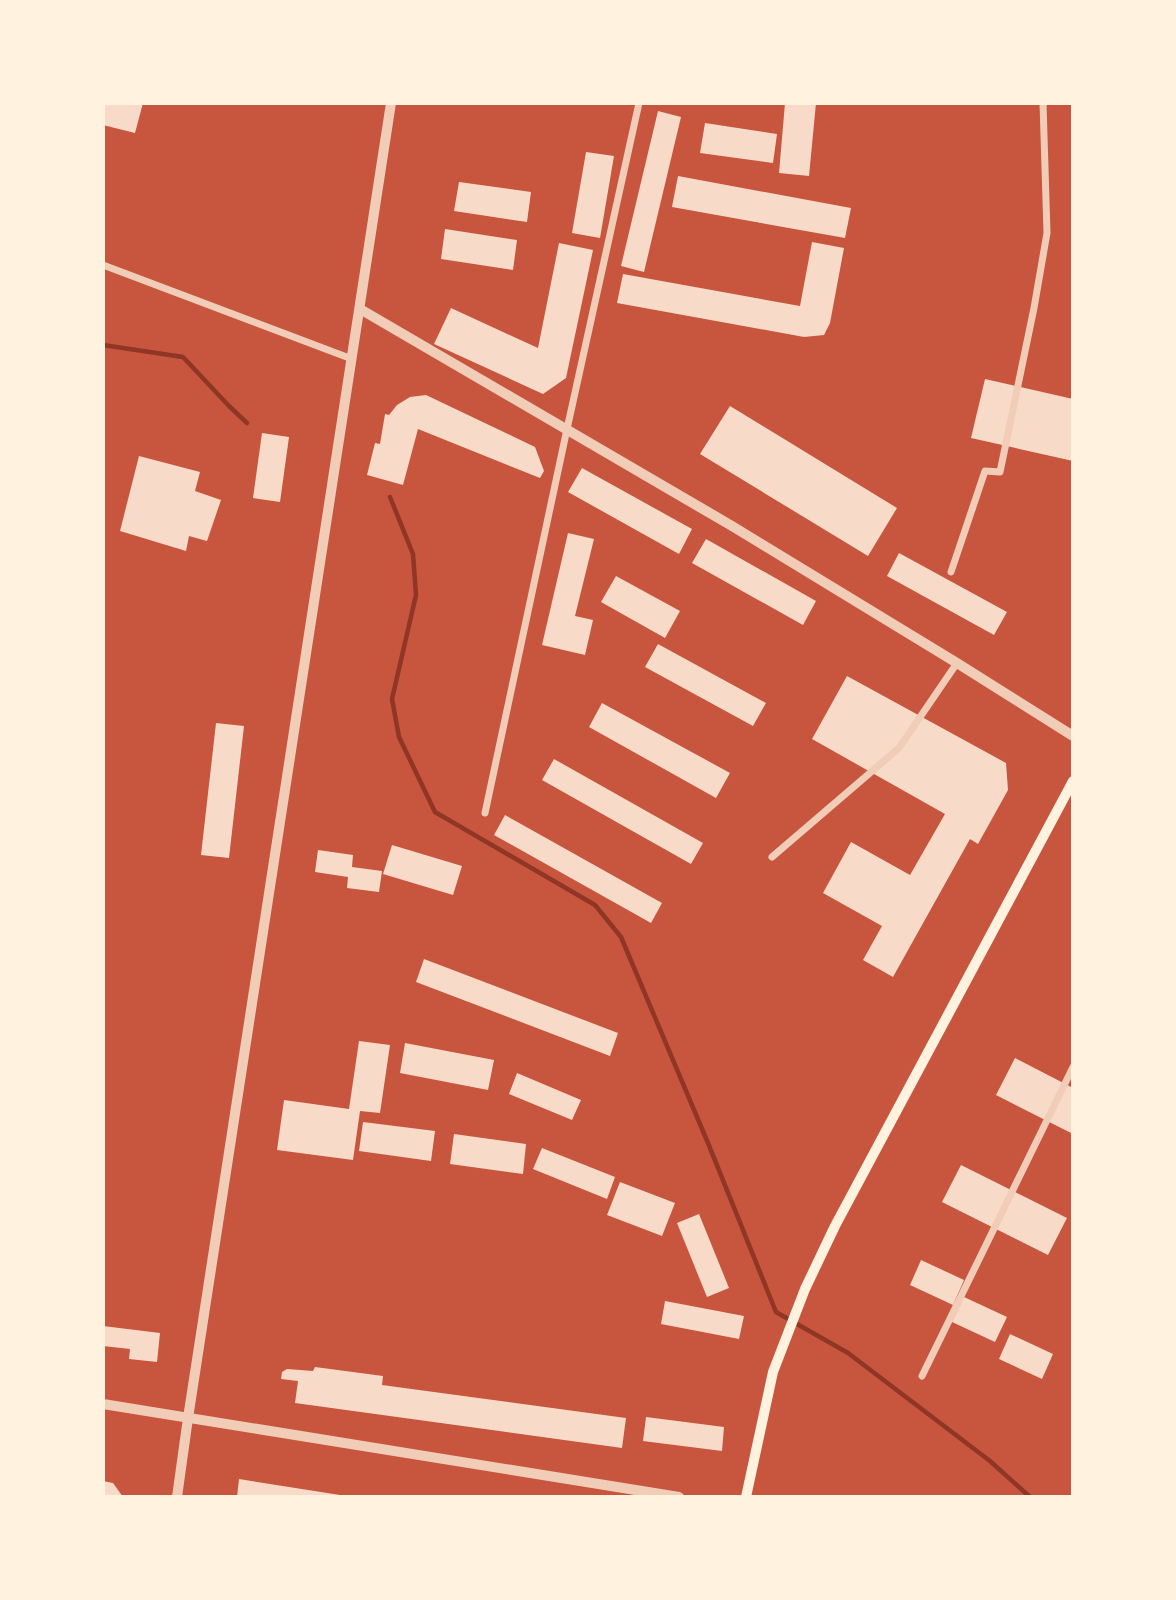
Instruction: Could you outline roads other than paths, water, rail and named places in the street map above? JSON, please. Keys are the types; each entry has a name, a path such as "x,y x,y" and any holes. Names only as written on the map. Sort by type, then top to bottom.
{"main road":[{"path":"746,1497 773,1371 805,1289 842,1213 1073,781"}],"street":[{"path":"177,1497 391,103"},
{"path":"485,813 639,103"},
{"path":"951,572 985,471 1000,472 1034,308 1047,233 1043,103"},
{"path":"103,265 352,359"},
{"path":"360,309 732,526 1073,736"},
{"path":"772,857 899,748 957,663"},
{"path":"922,1376 1073,1067"},
{"path":"103,1404 679,1497"}],"waterway":[{"path":"103,345 183,357 247,423"},
{"path":"390,497 413,554 416,595 392,699 399,737 435,812 595,905 621,937 776,1312 848,1353 990,1461 1030,1497"}]}
